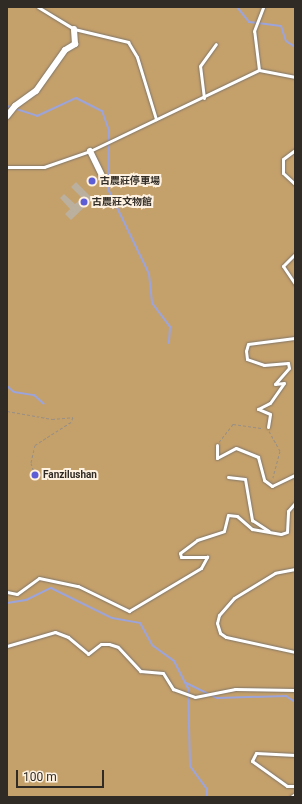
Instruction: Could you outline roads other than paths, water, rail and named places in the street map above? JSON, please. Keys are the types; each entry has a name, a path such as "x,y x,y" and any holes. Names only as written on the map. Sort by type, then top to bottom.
{"street":[{"path":"11,111 36,91 65,50 75,44 74,29"},
{"path":"90,151 105,182"}],"lane":[{"path":"38,7 74,29 128,42 137,57 156,119"},
{"path":"259,70 254,31 263,7"},
{"path":"204,98 200,66 216,44"},
{"path":"7,167 44,167 90,151 204,98 259,70 295,77"},
{"path":"295,150 283,159 283,173 295,184"},
{"path":"295,254 283,266 295,284"},
{"path":"268,428 270,414 258,409 270,403 284,383 275,384 289,368 288,363 254,362 248,359 248,344 295,338"},
{"path":"217,445 217,458 236,448 258,457 264,480 272,486 295,475"},
{"path":"228,477 245,479 252,520 271,532"},
{"path":"7,592 17,594 39,578 78,586 129,611 201,568 207,557 181,557 180,553 197,540 224,531 228,515 237,516 252,529 271,532 287,532 288,511 295,503"},
{"path":"295,569 275,574 234,598 219,615 216,623 220,633 226,637 295,652"},
{"path":"7,646 55,632 68,637 88,654 101,644 109,644 118,647 140,671 163,673 173,689 195,697 235,689 295,690"},
{"path":"295,755 252,756 252,761 276,778 295,786"},
{"path":"291,797 295,794"}],"waterway":[{"path":"237,7 249,22 281,26 286,41 295,47"},
{"path":"7,106 37,116 76,98 102,111 109,130 108,189 149,274 152,303 170,327 169,343"},
{"path":"7,386 14,392 34,395 44,404"},
{"path":"7,603 26,600 51,588 112,618 140,623 152,645 174,661 188,688 190,766 207,789 207,797"},
{"path":"186,683 217,698 286,696 295,702"}],"place":[{"name":"古農莊停車場","path":"92,181"},
{"name":"古農莊文物館","path":"84,202"},
{"name":"Fanzilushan","path":"35,475"}]}
